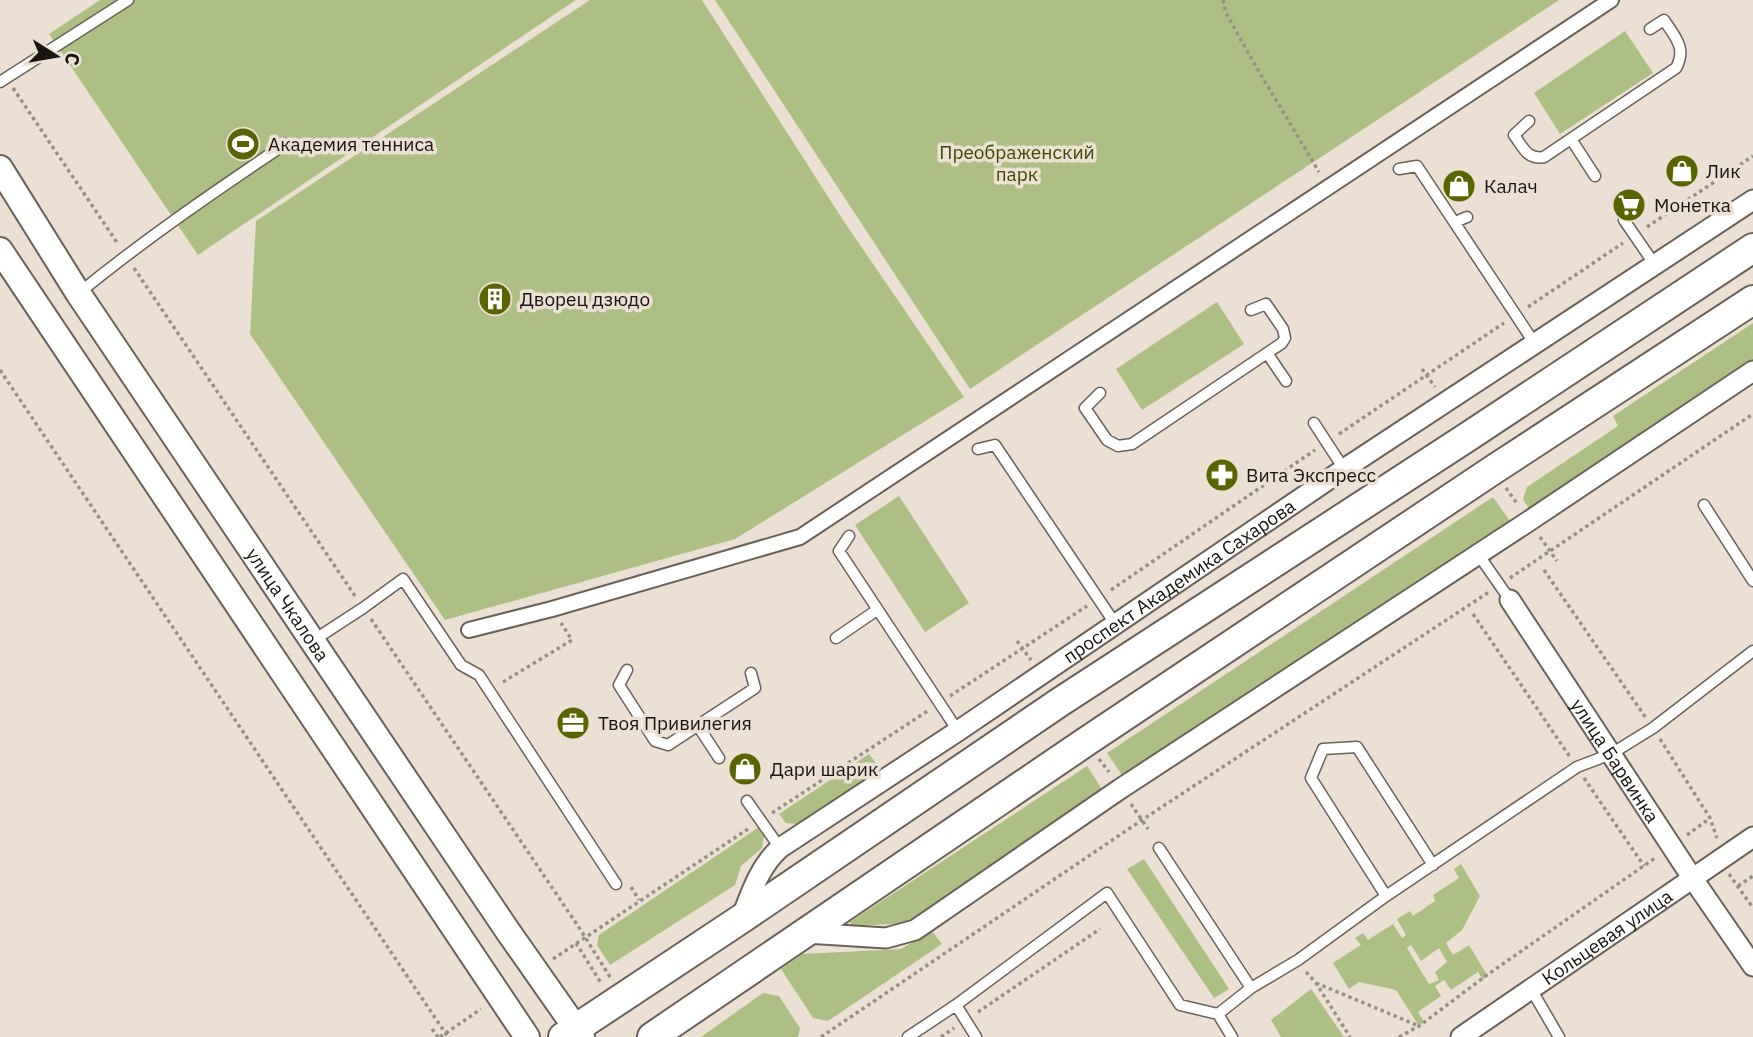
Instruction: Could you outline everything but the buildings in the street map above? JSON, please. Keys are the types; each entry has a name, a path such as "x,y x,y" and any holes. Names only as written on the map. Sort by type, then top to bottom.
{"main road":[{"name":"проспект Академика Сахарова","path":"574,1034 1060,702 1753,248"},
{"path":"652,1037 1110,726 1753,300"}],"street":[{"path":"469,630 552,609 800,537 1611,0"},
{"name":"улица Чкалова","path":"0,168 78,293 507,930 574,1034"},
{"name":"проспект Академика Сахарова","path":"741,919 757,876 780,848 1753,200"},
{"path":"0,250 527,1037"},
{"path":"806,933 886,938 915,930 1120,789 1753,371"},
{"name":"улица Барвинка","path":"1504,593 1753,966"},
{"name":"Кольцевая улица","path":"1461,1037 1753,837"}],"lane":[{"path":"3,80 128,0"},
{"path":"1529,121 1514,135 1527,154 1536,158 1544,157 1676,68 1681,60 1680,45 1664,20 1650,29"},
{"path":"1571,139 1595,176"},
{"path":"78,293 125,255 285,144"},
{"path":"1399,169 1417,166 1535,344"},
{"path":"1455,222 1467,217"},
{"path":"1624,219 1655,265"},
{"path":"1100,393 1085,408 1107,440 1118,446 1132,444 1282,344 1285,338 1283,330 1266,304 1251,310"},
{"path":"1267,353 1286,381"},
{"path":"1314,423 1344,470"},
{"path":"978,449 995,445 1116,625"},
{"path":"1704,505 1753,582"},
{"path":"849,536 839,551 958,731"},
{"name":"улица Барвинка","path":"1478,554 1504,593"},
{"path":"312,641 403,579 461,665 479,674 616,884"},
{"path":"836,638 877,610"},
{"path":"1218,1014 1251,988 1298,960 1386,896 1577,767 1611,754 1653,728 1753,651"},
{"path":"628,670 619,685 655,741 668,745 755,688 751,673"},
{"path":"698,726 719,758"},
{"path":"1386,896 1311,778 1323,750 1357,747 1433,864"},
{"path":"747,801 780,848"},
{"path":"1160,848 1251,988"},
{"path":"908,1037 956,1006 1107,893 1180,1005 1218,1014 1232,1037"},
{"path":"1531,989 1559,1037"},
{"path":"956,1006 976,1037"}],"path":[{"path":"1223,0 1226,13 1251,58 1329,187"},
{"path":"3,80 125,255 580,929 623,998"},
{"path":"0,370 448,1037"},
{"path":"821,1037 1142,820 1504,593 1753,414"},
{"path":"503,682 572,640 552,609"},
{"path":"1473,614 1644,866"},
{"path":"1399,1037 1419,1026 1710,818"},
{"path":"1738,886 1753,876"},
{"path":"941,1037 1100,929"},
{"path":"1298,960 1350,1037"},
{"path":"1316,983 1419,1026"},
{"path":"432,1029 438,1037"}],"green space":[{"name":"Академия тенниса","path":"100,0 576,0 198,255 49,34"},
{"path":"590,0 702,0 843,220 964,397 735,539 445,620 250,334 256,221"},
{"name":"Преображенский парк","path":"715,0 1559,0 970,389"},
{"path":"1625,31 1653,73 1560,134 1534,93"},
{"path":"1217,302 1244,344 1142,410 1116,369"},
{"path":"1753,323 1753,360 1529,509 1523,499 1527,487 1618,426 1613,416"},
{"path":"899,496 969,603 925,632 855,525"},
{"path":"1493,497 1510,521 1124,778 1107,753"},
{"path":"869,754 882,771 798,824 786,823 779,814"},
{"path":"1087,766 1102,789 909,920 894,924 852,926 850,922"},
{"path":"759,827 764,836 762,848 741,866 735,885 610,965 597,945 599,935"},
{"path":"1144,859 1229,989 1214,998 1127,869"},
{"path":"1461,864 1480,896 1462,930 1446,943 1453,955 1469,945 1487,975 1483,980 1478,972 1451,990 1444,980 1435,986 1441,996 1418,1012 1424,1022 1419,1026 1396,990 1359,982 1349,989 1333,963 1361,945 1355,938 1363,933 1368,940 1393,924 1402,938 1406,935 1397,919 1410,911 1413,916 1435,901 1433,895 1459,878 1454,869","holes":["1411,945 1421,961 1439,948 1447,962 1435,972 1439,980 1429,984 1407,948"]},
{"path":"932,931 942,944 828,1021 813,1018 781,969 803,954 901,949"},
{"path":"1311,989 1344,1037 1281,1037 1271,1020"},
{"path":"763,993 779,996 800,1028 798,1037 701,1037"}],"place":[{"name":"Академия тенниса","path":"243,144"},
{"name":"Лик","path":"1682,171"},
{"name":"Калач","path":"1459,186"},
{"name":"Монетка","path":"1629,205"},
{"name":"Дворец дзюдо","path":"495,299"},
{"name":"Вита Экспресс","path":"1222,475"},
{"name":"Твоя Привилегия","path":"573,723"},
{"name":"Дари шарик","path":"745,769"}]}
